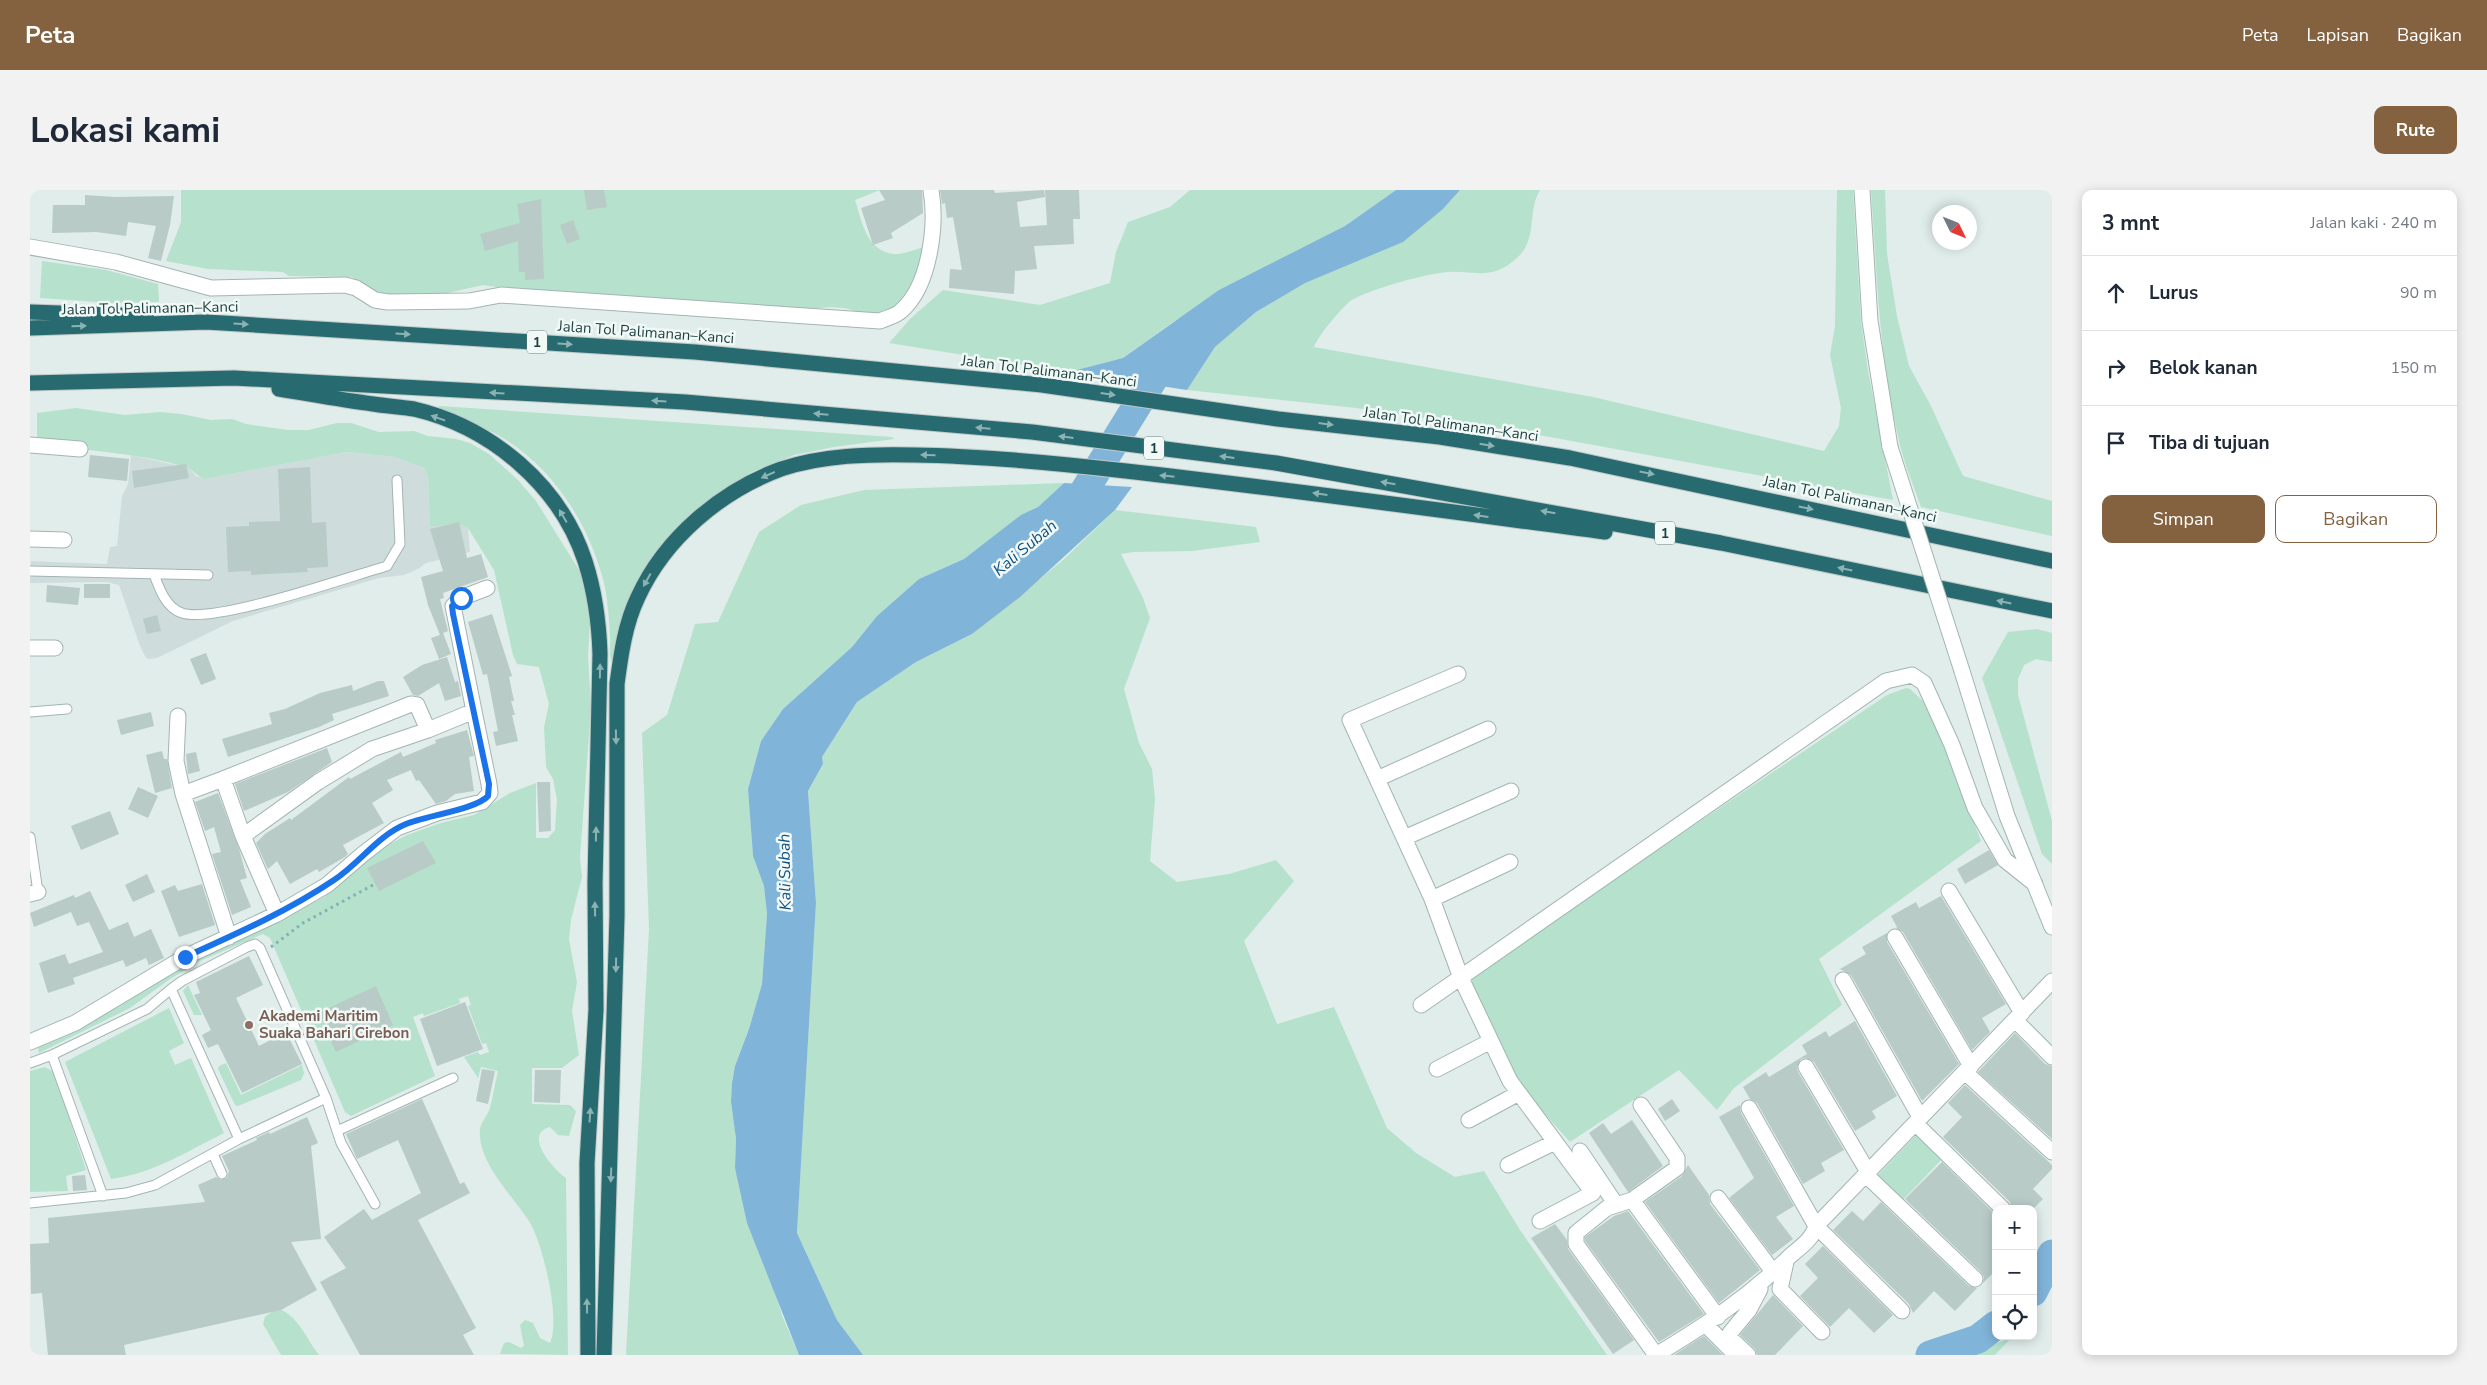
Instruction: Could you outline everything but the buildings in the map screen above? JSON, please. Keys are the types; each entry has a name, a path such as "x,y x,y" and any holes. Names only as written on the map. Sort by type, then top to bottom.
{"highway":[{"path":"30,312 101,313 206,322"},
{"name":"Jalan Tol Palimanan–Kanci","path":"30,328 206,322 695,352 1042,385 1278,419 1440,437 1570,458 2052,561"},
{"name":"1","path":"30,383 234,378 685,402 1032,432 1276,463 1721,543 2052,611"},
{"path":"207,380 414,410 459,425 490,441 538,480 556,504 584,559 599,619 600,654 595,873 595,1049 587,1163 588,1355"},
{"path":"604,1355 618,916 615,708 622,648 638,596 666,553 704,513 740,489 782,469 832,458 884,454 948,455 1029,460 1268,487 1678,542 1721,543"}],"street":[{"path":"30,247 116,262 210,288 332,284 356,288 375,300 388,302 469,301 501,295 880,321 900,312 913,297 927,264 934,208 930,190"},
{"path":"1862,190 1870,321 1890,447 2007,816 2052,927"},
{"path":"30,445 80,449"},
{"path":"30,538 64,540"},
{"path":"30,1042 75,1023 185,957 277,914 338,878 362,854 397,828 423,818 485,800 490,793 489,784 452,606 461,598 487,588"},
{"path":"30,648 55,648"},
{"path":"1458,674 1350,720 1432,899 1461,978 1510,1081 1592,1192 1540,1221"},
{"path":"1421,1006 1886,681 1912,674 1924,683 1952,745 1976,808 2005,860 2035,884"},
{"path":"183,794 411,704 417,706 428,730"},
{"path":"243,836 344,765 372,749 428,730 474,711"},
{"path":"178,716 176,761 183,794 229,937"},
{"path":"1377,779 1488,729"},
{"path":"223,779 243,836 277,914"},
{"path":"1404,838 1511,792"},
{"path":"1432,899 1510,862"},
{"path":"1949,891 2018,1016 2052,1057"},
{"path":"1895,937 1968,1069 2052,1152"},
{"path":"1843,980 1918,1120 1999,1205"},
{"path":"1641,1105 1677,1158 1677,1168 1632,1200 1616,1203 1600,1213 1576,1233 1576,1244 1656,1355 1712,1321 1769,1277 1812,1236 1816,1226 1866,1173 2052,982"},
{"path":"1436,1069 1491,1040"},
{"path":"1806,1067 1866,1173 1975,1279"},
{"path":"1469,1120 1519,1093"},
{"path":"1749,1108 1816,1226 1902,1311"},
{"path":"1508,1166 1555,1142"},
{"path":"1580,1151 1616,1203"},
{"path":"1718,1198 1769,1277"},
{"path":"1632,1200 1736,1355"},
{"path":"1787,1259 1780,1289 1822,1332"},
{"path":"1748,1355 1730,1338 1730,1333 1749,1310 1769,1277"}],"lane":[{"path":"154,574 169,605 182,613 215,614 387,566 400,544 396,480"},
{"path":"30,571 208,575"},
{"path":"30,712 67,709"},
{"path":"30,837 34,893"},
{"path":"30,1063 52,1055 147,1009 182,981 255,944 263,953 326,1098 341,1143 375,1204"},
{"path":"171,989 239,1139"},
{"path":"52,1055 103,1196"},
{"path":"337,1131 454,1078"},
{"path":"30,1203 126,1193 155,1185 239,1139 326,1098"},
{"path":"213,1154 222,1174"}],"path":[{"path":"263,953 303,922 373,885"}],"shaded area":[{"path":"347,452 395,457 424,468 428,476 430,526 456,523 468,528 470,552 426,563 404,575 379,578 233,621 157,658 149,659 146,658 140,646 119,585 107,582 30,583 31,561 107,564 110,547 117,546 122,496 128,484 131,455 189,468 196,476 205,479"}],"green space":[{"path":"181,190 880,190 855,200 863,226 871,241 885,252 894,254 905,253 924,247 918,268 907,291 892,308 882,313 870,314 838,307 804,310 510,289 483,285 434,296 387,295 375,292 352,277 289,276 283,272 208,269 166,261 181,222"},
{"path":"1190,190 1396,190 1345,226 1173,322 1123,358 1069,372 889,343 910,319 943,290 1040,305 1110,283 1116,252 1128,222 1170,207"},
{"path":"1460,190 1540,190 1536,198 1528,241 1518,257 1500,270 1484,273 1438,273 1396,283 1356,298 1349,302 1335,317 1314,347 1593,397 1824,451 1839,426 1841,408 1830,355 1835,326 1837,190 1853,190 1861,322 1868,371 1893,500 1522,432 1356,408 1187,390 1215,347 1256,312 1304,283 1443,209"},
{"path":"1871,190 1885,190 1887,254 1897,316 1909,366 1930,404 1963,476 2052,501 2052,536 1921,507 1902,453 1887,382 1877,286"},
{"path":"42,261 106,270 158,284 159,302 112,303 40,298"},
{"path":"440,406 892,437 894,439 834,447 794,455 752,472 710,499 669,539 612,662 605,587 589,540 564,495 530,458 510,442 488,430 439,410 437,408"},
{"path":"76,408 125,415 160,412 211,420 232,419 246,424 288,430 309,430 337,423 351,423 379,432 414,431 428,436 456,439 470,443 489,454 518,480 536,501 579,570 587,597 590,619 588,656 591,707 580,858 582,877 571,920 569,939 577,982 572,1011 579,1055 562,1068 532,1068 532,1104 570,1105 576,1111 569,1136 558,1135 550,1127 542,1131 539,1137 543,1152 548,1160 566,1178 568,1355 500,1354 504,1343 509,1342 521,1348 524,1346 520,1325 525,1320 533,1323 540,1338 550,1343 553,1332 552,1300 545,1263 529,1221 497,1178 484,1154 480,1129 490,1108 498,1071 481,1067 478,1078 464,1057 478,1052 480,1055 489,1052 486,1043 482,1044 468,1006 471,1005 468,996 459,999 460,1003 424,1016 423,1013 413,1017 435,1076 351,1116 345,1112 270,938 263,934 200,961 170,979 130,1008 39,1053 37,1045 120,1006 195,957 266,927 324,897 384,847 407,835 441,823 474,815 510,793 536,783 536,838 548,838 555,830 557,800 553,779 546,767 544,727 549,704 539,667 517,664 513,655 494,570 468,528 456,523 430,527 428,476 424,468 395,457 347,452 205,479 186,467 149,458 37,445 37,413"},
{"path":"1064,483 1038,507 1021,516 964,559 919,579 877,616 852,647 783,709 761,741 748,789 753,856 764,886 767,914 762,984 749,1029 735,1066 732,1083 731,1102 736,1139 735,1168 783,1318 799,1355 626,1355 649,929 642,733 667,715 695,624 718,622 759,532 801,505 864,490"},
{"path":"1115,510 1256,527 1260,542 1192,551 1121,554 1143,598 1150,618 1124,689 1139,743 1152,769 1155,799 1150,861 1177,882 1229,874 1276,860 1294,881 1244,941 1277,1024 1334,1007 1387,1128 1416,1153 1455,1177 1484,1171 1520,1230 1607,1355 863,1355 837,1320 797,1233 816,903 808,791 823,764 822,757 857,702 916,662 972,634 1063,560"},
{"path":"2037,629 2052,633 2052,662 2036,659 2024,665 2018,679 2018,695 2052,821 2052,864 2042,854 1982,678 2008,632"},
{"path":"1906,688 1910,689 1923,701 1937,727 1981,841 1819,959 1842,1005 1734,1088 1717,1110 1679,1070 1570,1142 1525,1092 1510,1071 1472,991 1472,979 1480,970 1887,695"},
{"path":"188,985 202,1015 194,1015 183,991"},
{"path":"169,1008 184,1043 169,1051 175,1065 191,1058 224,1133 155,1167 111,1179 65,1062"},
{"path":"226,1063 241,1095 302,1065 304,1073 301,1080 238,1106 235,1105 218,1069 219,1066"},
{"path":"45,1067 54,1072 86,1170 66,1176 68,1191 30,1192 30,1071"},
{"path":"1918,1133 1943,1158 1903,1200 1877,1176"},
{"path":"277,1308 291,1316 319,1355 281,1355 263,1324 265,1317"},
{"path":"2006,1340 2009,1340 1995,1355 1965,1355"}],"water":[{"path":"1396,190 1460,190 1443,209 1403,242 1305,283 1256,312 1215,347 1187,390 1069,372 1123,358 1219,290 1345,226"},
{"name":"Kali Subah","path":"1064,483 1132,487 1115,510 1020,597 972,634 916,662 857,702 822,757 823,764 808,791 816,903 797,1233 837,1320 863,1355 799,1355 747,1223 735,1168 736,1139 731,1102 732,1083 735,1066 749,1029 762,984 767,914 764,886 753,856 748,789 761,741 783,709 852,647 877,616 919,579 964,559 1021,515 1038,507"}],"waterway":[{"path":"1064,515 1075,506 1170,352"},
{"path":"2037,1284 2052,1254"},
{"path":"1930,1355 1978,1339 1992,1328"}],"place":[{"name":"Akademi Maritim Suaka Bahari Cirebon","path":"249,1025"}],"route":[{"path":"185,957 277,914 327,885 338,878 362,854 397,828 437,813 476,804 485,800 490,793 489,784 452,606 461,598"}]}
